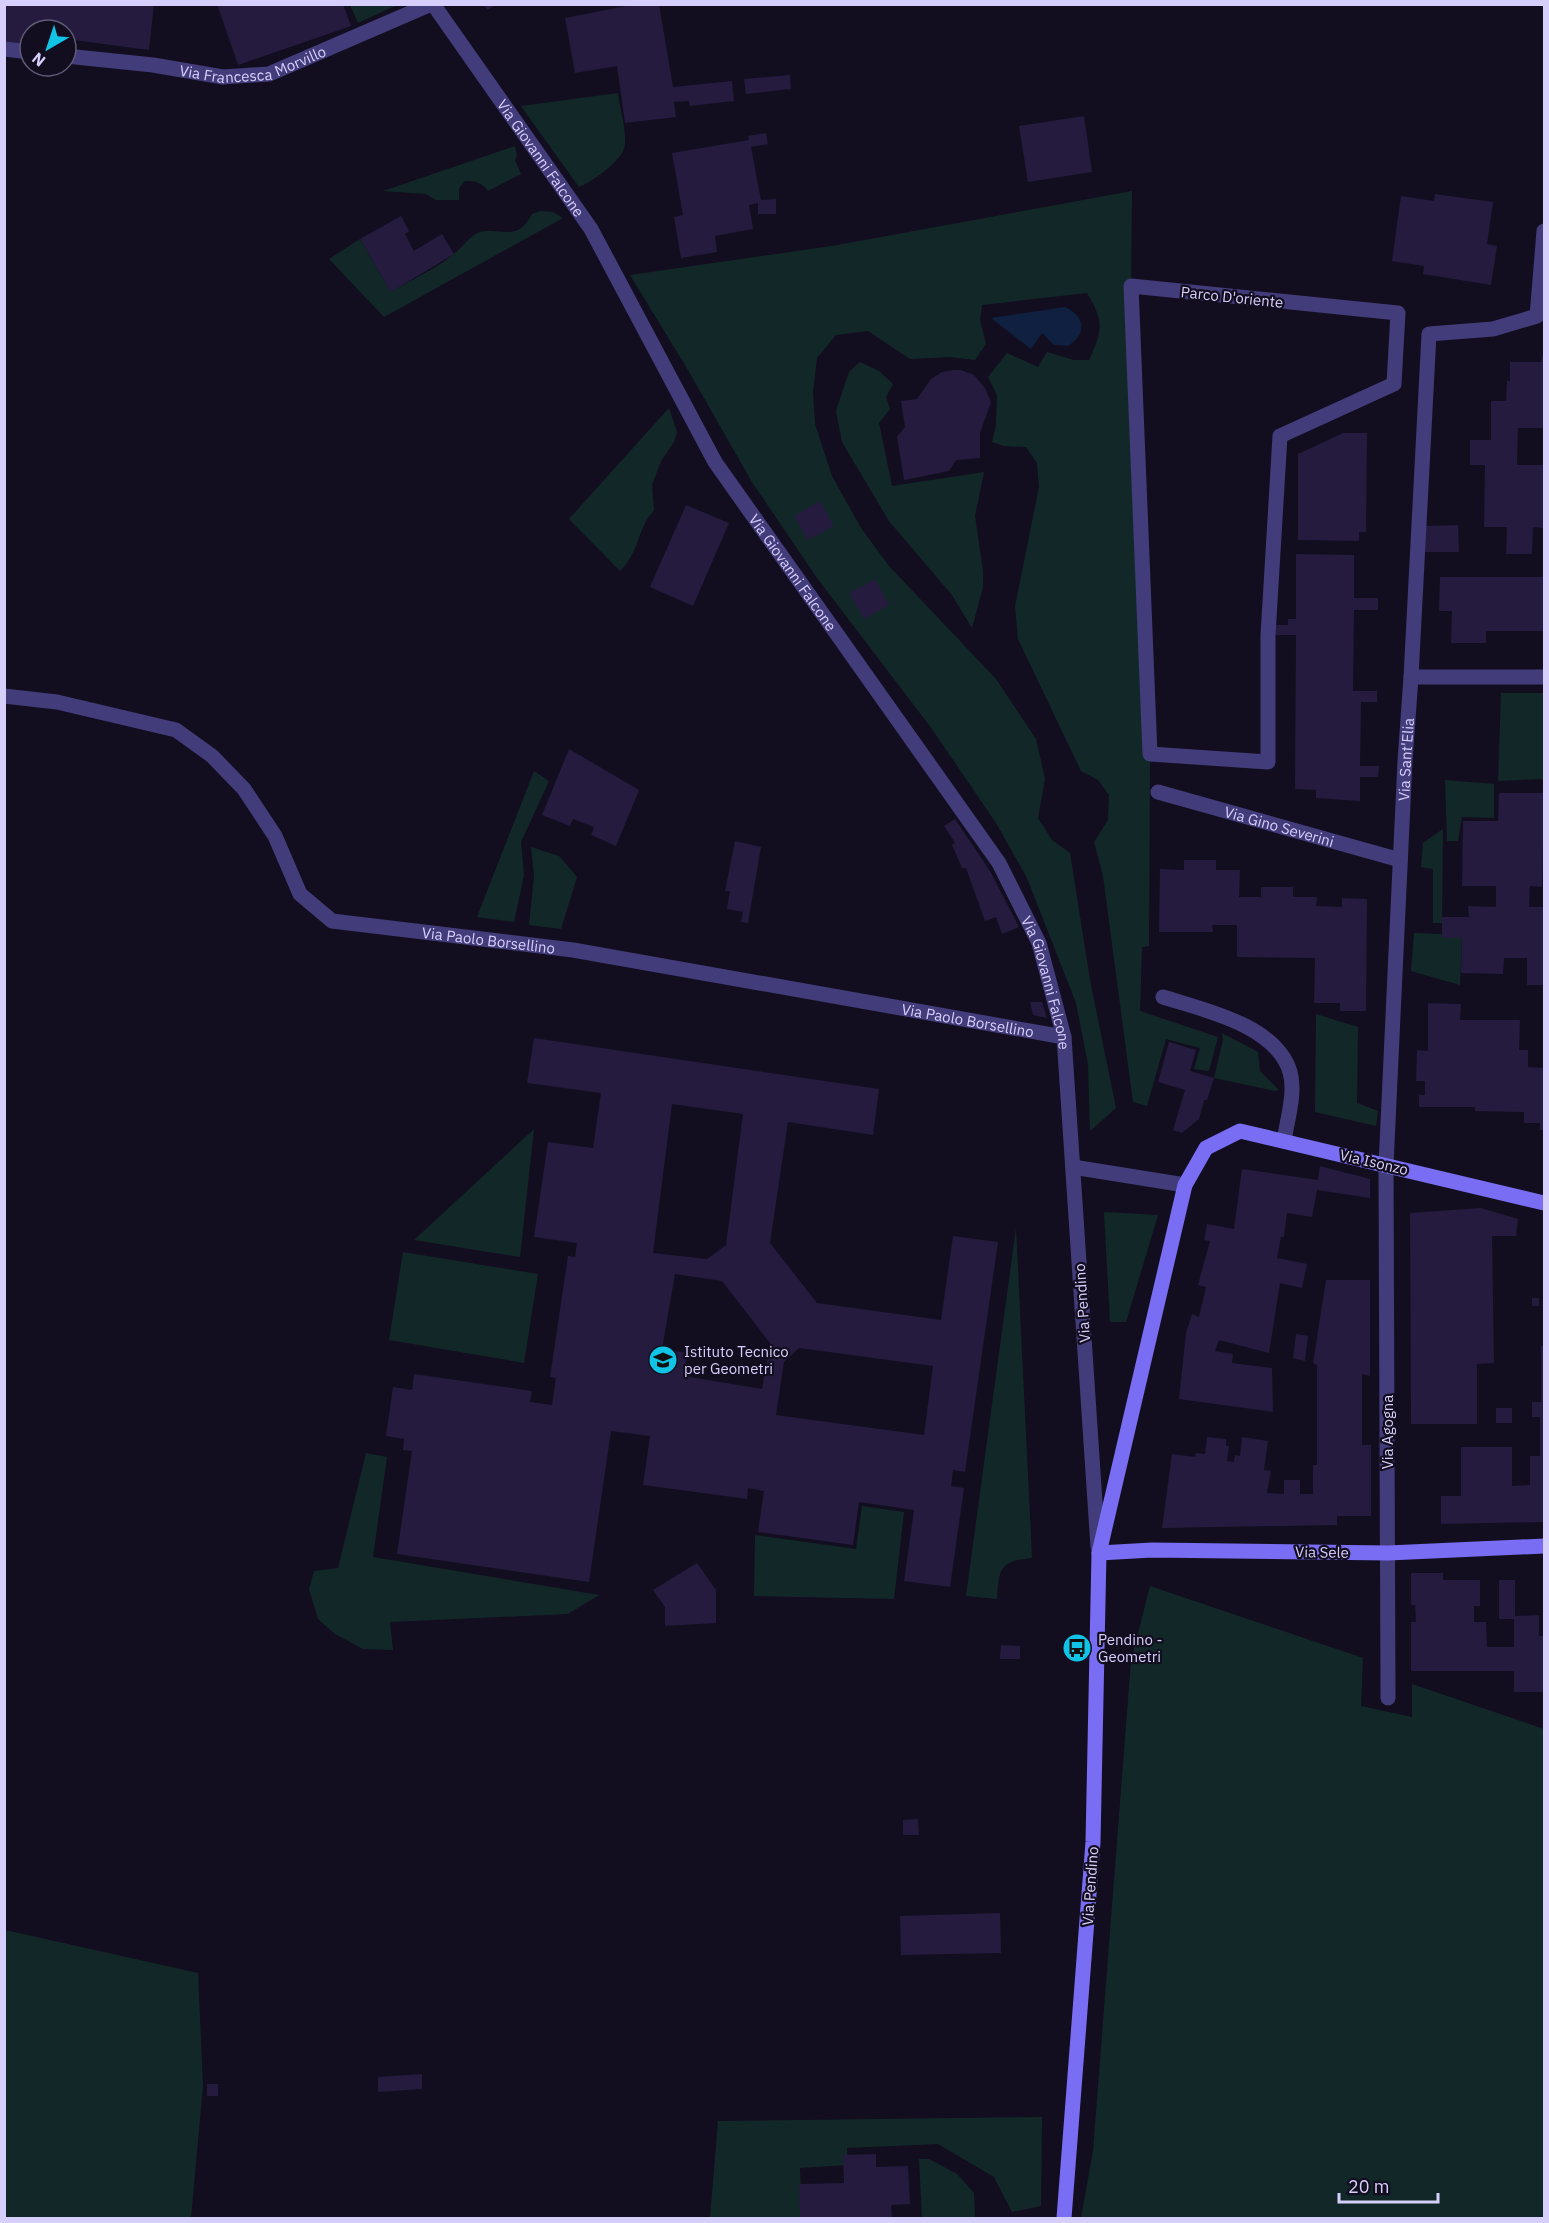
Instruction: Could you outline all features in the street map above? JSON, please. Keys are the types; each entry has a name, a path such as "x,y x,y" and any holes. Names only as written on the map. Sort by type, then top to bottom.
{"street":[{"name":"Via Francesca Morvillo","path":"78,57 153,65 224,77 269,74 432,4"},
{"name":"Via Giovanni Falcone","path":"432,4 591,229 715,462 999,863 1039,943 1064,1037 1073,1167"},
{"name":"Via Sant'Elia","path":"1386,1165 1400,860 1430,334 1493,329 1537,316 1545,231"},
{"name":"Parco D'oriente","path":"1131,286 1398,314 1394,384 1280,436 1268,635 1268,762 1150,754 1131,286"},
{"path":"1411,677 1545,677"},
{"name":"Via Paolo Borsellino","path":"4,696 57,702 176,730 212,756 244,789 275,836 300,894 332,921 573,950 1064,1037"},
{"name":"Via Gino Severini","path":"1158,792 1400,860"},
{"path":"1163,997 1213,1012 1259,1033 1279,1052 1290,1072 1292,1097 1284,1141"},
{"name":"Via Isonzo","path":"1206,1148 1240,1131 1545,1203"},
{"name":"Via Pendino","path":"1099,1553 1185,1185 1206,1148"},
{"name":"Via Agogna","path":"1386,1165 1388,1698"},
{"path":"1073,1167 1185,1185"},
{"name":"Via Pendino","path":"1064,2218 1093,1842 1099,1553 1073,1167"},
{"name":"Via Sele","path":"1099,1553 1152,1550 1388,1553 1545,1546"}],"green space":[{"path":"350,5 397,5 358,23"},
{"path":"618,93 625,132 623,150 607,169 579,187 521,106"},
{"path":"515,146 517,155 515,160 521,174 488,191 478,183 465,181 459,188 459,200 436,200 426,194 383,191"},
{"path":"1132,191 1131,286 1150,754 1149,946 1142,947 1140,1011 1218,1037 1209,1071 1194,1069 1200,1048 1166,1039 1147,1106 1133,1102 1103,876 1094,842 1108,820 1109,795 1098,780 1081,771 1018,639 1015,606 1039,487 1037,463 1026,447 1004,446 992,442 996,425 997,395 988,377 1007,353 1038,367 1047,352 1074,360 1089,360 1100,326 1093,303 1087,293 982,305 980,320 986,344 975,360 950,357 910,359 868,331 836,335 817,358 813,392 815,424 832,476 861,528 889,566 996,679 1036,739 1045,779 1038,818 1052,840 1070,853 1090,980 1116,1108 1090,1131 1088,1064 1076,1003 1027,878 996,823 932,729 817,578 752,482 630,275 832,246"},
{"path":"541,211 553,212 563,218 384,317 329,259 360,239 391,292 440,264 476,234 489,231 515,231 526,223 532,214"},
{"path":"860,362 879,371 893,384 886,397 890,409 879,423 892,486 984,472 975,516 983,587 972,628 952,595 889,521 842,442 836,411 849,372"},
{"path":"669,408 677,432 674,442 661,461 652,485 654,510 631,556 620,571 569,519"},
{"path":"1501,693 1544,693 1544,779 1498,781"},
{"path":"534,771 549,781 521,842 524,875 514,922 477,917"},
{"path":"1445,780 1494,784 1494,818 1462,817 1458,841 1447,841"},
{"path":"1443,829 1442,923 1433,923 1433,869 1421,867 1423,843"},
{"path":"531,847 559,856 577,877 561,929 529,925 534,876"},
{"path":"1414,933 1442,934 1443,938 1462,938 1460,985 1411,971"},
{"path":"1316,1014 1358,1027 1357,1103 1378,1111 1376,1126 1315,1112"},
{"path":"1222,1033 1258,1052 1260,1071 1279,1090 1214,1078 1223,1040"},
{"path":"534,1129 520,1257 414,1240"},
{"path":"1104,1212 1158,1215 1126,1322 1110,1322"},
{"path":"1016,1228 1032,1558 1013,1561 1003,1568 1000,1574 997,1599 966,1596"},
{"path":"403,1252 538,1274 524,1363 389,1340"},
{"path":"366,1453 387,1457 373,1557 599,1595 568,1614 390,1622 393,1650 363,1649 335,1634 318,1619 309,1589 314,1571 338,1568"},
{"path":"862,1506 904,1512 894,1599 754,1596 755,1535 856,1549"},
{"path":"1150,1586 1363,1658 1361,1706 1412,1717 1412,1684 1544,1729 1544,2218 1081,2218 1093,2151 1131,1661"},
{"path":"5,1930 198,1973 203,2086 191,2218 5,2218"},
{"path":"1042,2117 1041,2206 1012,2212 994,2177 938,2144 847,2148 848,2165 800,2168 802,2218 710,2218 718,2121"},
{"path":"919,2159 929,2159 957,2174 974,2193 975,2218 922,2218"}],"water":[{"path":"1065,307 1077,315 1082,325 1078,336 1068,346 1054,345 1042,333 1031,349 991,318"}],"building":[{"path":"5,4 154,4 149,50 78,41 78,18 18,18 18,45 5,43"},
{"path":"217,4 343,4 351,26 238,65"},
{"path":"484,4 497,4 487,10"},
{"path":"636,4 659,4 673,87 732,81 734,101 690,106 689,101 674,102 676,117 625,123 617,66 575,73 565,18"},
{"path":"790,75 791,89 746,94 744,79"},
{"path":"1084,116 1092,172 1028,182 1019,126"},
{"path":"766,133 768,144 751,147 761,200 776,199 776,214 758,214 758,203 749,205 753,229 715,236 717,252 681,258 674,217 683,215 672,153 749,140 748,136"},
{"path":"1435,194 1493,202 1487,244 1497,246 1491,285 1423,274 1424,266 1392,261 1401,196 1434,201"},
{"path":"401,216 409,231 405,234 414,251 442,234 454,254 391,292 360,239"},
{"path":"1544,350 1544,428 1518,428 1517,465 1544,465 1544,528 1533,527 1532,554 1506,554 1507,527 1484,527 1485,465 1470,465 1470,440 1491,440 1491,401 1506,401 1507,381 1510,381 1510,362 1541,362"},
{"path":"961,370 974,375 985,388 991,402 980,433 980,458 956,460 949,471 904,480 897,437 905,427 901,401 917,399 931,379 942,372"},
{"path":"1343,433 1367,433 1366,532 1359,532 1359,541 1298,540 1298,454"},
{"path":"820,501 834,526 808,540 794,516"},
{"path":"686,505 729,523 693,606 650,587"},
{"path":"1458,525 1459,552 1424,552 1424,526"},
{"path":"1296,554 1354,555 1354,598 1378,598 1378,610 1354,610 1353,691 1377,691 1377,702 1361,702 1360,766 1379,766 1378,777 1360,777 1360,801 1316,798 1316,790 1295,789 1296,635 1268,635 1268,625 1288,625 1288,619 1296,619"},
{"path":"1440,577 1544,577 1544,631 1486,631 1486,643 1451,643 1452,611 1439,611"},
{"path":"875,579 889,605 864,619 849,593"},
{"path":"569,749 639,790 616,846 591,835 594,827 573,819 570,826 542,815"},
{"path":"1499,793 1544,793 1542,887 1530,886 1529,907 1544,907 1544,985 1527,985 1527,958 1504,958 1503,974 1461,973 1462,938 1442,938 1442,917 1469,917 1468,906 1496,907 1496,886 1462,886 1463,821 1498,821"},
{"path":"955,819 990,871 1019,927 1002,934 996,917 985,921 966,868 962,868 952,845 955,843 944,826"},
{"path":"735,841 761,847 748,923 741,922 743,912 727,909 730,891 725,891"},
{"path":"1184,860 1216,860 1216,870 1240,870 1239,897 1261,897 1261,887 1293,887 1293,897 1317,897 1316,906 1342,907 1342,898 1367,899 1366,1011 1340,1011 1340,1003 1314,1003 1315,958 1237,957 1237,925 1212,925 1213,932 1159,932 1160,869 1184,870"},
{"path":"1030,1002 1042,1002 1047,1018 1033,1015"},
{"path":"1428,1003 1461,1004 1460,1020 1520,1020 1519,1050 1528,1050 1528,1067 1544,1068 1544,1130 1540,1130 1540,1123 1524,1123 1524,1112 1475,1111 1475,1107 1419,1107 1419,1095 1425,1095 1425,1081 1416,1081 1417,1050 1428,1051"},
{"path":"534,1038 879,1089 873,1135 788,1122 770,1243 817,1303 941,1320 953,1236 998,1242 965,1472 953,1470 951,1486 964,1488 950,1587 904,1581 914,1510 859,1502 853,1545 758,1532 764,1491 748,1488 747,1499 643,1485 650,1436 611,1431 589,1582 397,1554 412,1451 403,1450 404,1439 386,1436 393,1387 412,1390 414,1374 532,1391 530,1402 552,1405 556,1378 550,1377 568,1256 575,1257 577,1243 534,1237 548,1142 593,1148 601,1093 527,1083","holes":["672,1104 743,1114 726,1245 707,1259 653,1253","675,1274 722,1281 770,1343 762,1389 684,1376 687,1353 662,1349","799,1348 933,1366 924,1435 776,1415 784,1362"]},
{"path":"1169,1042 1196,1050 1190,1071 1214,1078 1207,1100 1204,1100 1199,1119 1182,1133 1173,1130 1185,1090 1158,1082"},
{"path":"1320,1166 1370,1179 1370,1198 1317,1190 1312,1217 1287,1213 1284,1237 1281,1237 1277,1258 1307,1264 1302,1288 1280,1283 1269,1353 1219,1340 1215,1351 1233,1354 1232,1363 1272,1368 1273,1412 1179,1399 1186,1333 1192,1314 1199,1317 1206,1287 1198,1285 1210,1241 1204,1240 1207,1224 1234,1229 1242,1169 1318,1180"},
{"path":"1481,1208 1518,1219 1516,1236 1492,1236 1494,1363 1477,1364 1477,1424 1411,1424 1410,1213"},
{"path":"1326,1280 1370,1280 1370,1376 1362,1374 1362,1445 1371,1445 1371,1516 1337,1516 1337,1525 1162,1528 1172,1454 1195,1457 1196,1453 1205,1454 1207,1437 1226,1439 1226,1446 1229,1446 1227,1461 1234,1462 1235,1455 1240,1456 1242,1437 1268,1441 1264,1470 1271,1471 1267,1493 1284,1494 1284,1480 1300,1480 1300,1494 1313,1494 1313,1465 1317,1465 1317,1365 1313,1363"},
{"path":"1532,1298 1539,1298 1539,1306 1532,1306"},
{"path":"1296,1334 1308,1336 1305,1361 1293,1358"},
{"path":"1541,1346 1544,1346 1544,1522 1441,1524 1441,1496 1461,1496 1461,1447 1512,1447 1512,1486 1530,1485 1530,1456 1540,1456 1540,1417 1532,1417 1532,1402 1541,1402"},
{"path":"1496,1408 1512,1408 1512,1423 1496,1423"},
{"path":"697,1563 716,1590 716,1623 665,1626 665,1607 653,1590"},
{"path":"1411,1573 1443,1573 1443,1580 1480,1580 1480,1606 1474,1606 1474,1622 1486,1622 1487,1647 1514,1647 1514,1619 1499,1619 1499,1580 1515,1580 1515,1616 1539,1615 1539,1636 1544,1636 1544,1692 1514,1692 1514,1671 1411,1671 1411,1622 1416,1622 1415,1605 1411,1605"},
{"path":"1001,1645 1020,1646 1020,1659 1000,1659"},
{"path":"918,1819 919,1835 903,1835 903,1820"},
{"path":"1000,1913 1001,1953 901,1955 900,1916"},
{"path":"422,2074 422,2089 378,2092 378,2077"},
{"path":"207,2084 218,2084 218,2096 207,2096"},
{"path":"876,2154 876,2167 908,2166 910,2204 891,2205 892,2218 800,2218 799,2184 844,2183 843,2155"}],"place":[{"name":"Istituto Tecnico per Geometri","path":"663,1360"},
{"name":"Pendino - Geometri","path":"1077,1648"}]}
